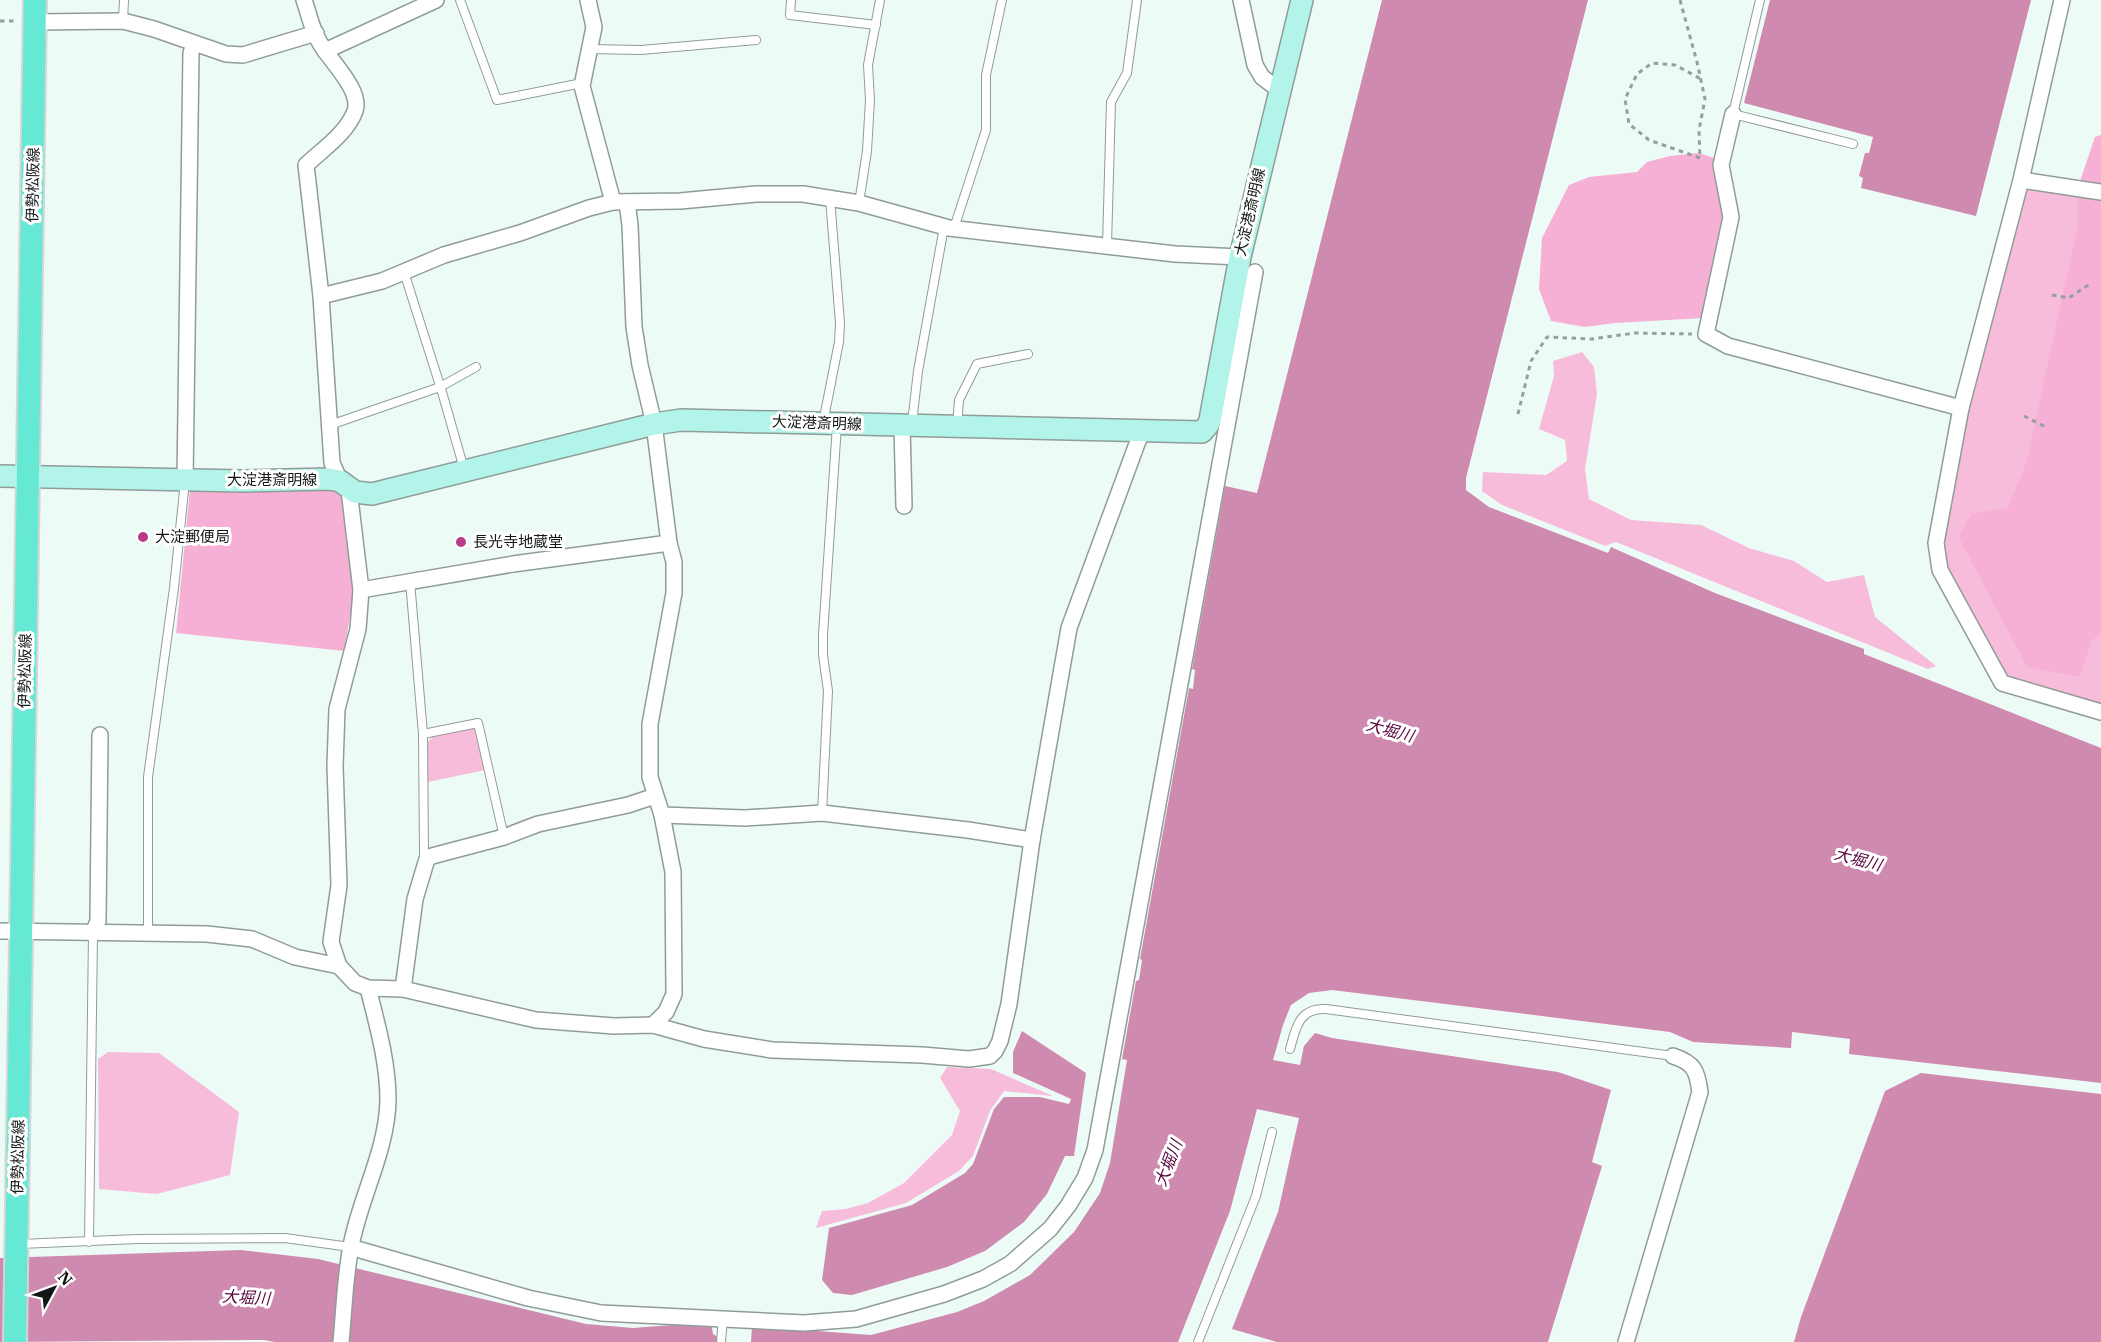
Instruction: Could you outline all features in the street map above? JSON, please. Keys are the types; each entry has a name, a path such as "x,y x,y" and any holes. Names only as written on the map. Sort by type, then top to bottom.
{"main road":[{"name":"大淀港斎明線","path":"0,476 328,480 359,494 372,494 654,424 704,420 907,426 1144,429 1198,433 1208,425 1240,257 1302,0"},
{"name":"伊勢松阪線","path":"15,1342 17,1251 11,932 27,476 35,11"}],"street":[{"path":"304,0 325,51 355,96 356,108 351,121 342,132 306,165 321,296 332,463 345,486 361,590 358,629 337,709 334,766 339,885 331,942 339,966 355,983 368,988 403,989 536,1020 614,1026 653,1025 704,1039 772,1050 922,1055 969,1059 990,1056 1000,1041 1009,1004 1032,840 1069,628 1144,429"},
{"path":"325,51 436,0"},
{"path":"588,0 594,27 582,83 592,132 630,225 634,327 654,424 669,543 674,562 674,593 650,724 650,777 662,815 673,872 674,994 666,1012 653,1025"},
{"path":"1241,0 1255,65 1262,77 1279,90"},
{"path":"2062,0 2021,180 1961,408 1936,543 1940,570 2002,683 2101,712"},
{"path":"35,11 123,21 154,29 226,54 243,55 316,33"},
{"path":"185,480 191,53 194,44"},
{"path":"1733,114 1721,165 1731,218 1706,334 1728,346 1961,408"},
{"path":"2021,180 2101,192"},
{"path":"321,296 382,281 444,255 520,233 589,208 620,202 680,201 756,194 803,194 830,198 859,203 949,227 1175,254 1240,257"},
{"path":"351,1247 528,1298 601,1312 804,1323 856,1319 944,1294 984,1279 1010,1264 1050,1229 1078,1192 1095,1150 1255,272"},
{"path":"904,506 907,426"},
{"path":"361,590 524,562 669,543"},
{"path":"93,933 98,921 100,735"},
{"path":"403,989 415,899 427,859 538,825 628,805 655,796"},
{"path":"662,815 745,818 822,813 1032,840"},
{"path":"11,932 207,934 252,939 295,957 339,966"},
{"path":"341,1342 351,1247 365,1193 374,1171 386,1128 388,1099 380,1033 368,988"},
{"path":"1626,1342 1700,1092 1697,1073 1686,1060 1673,1056"}],"lane":[{"path":"123,21 124,0"},
{"path":"460,0 497,100 582,83"},
{"path":"791,0 790,15 876,25"},
{"path":"859,203 867,152 870,100 868,65 880,0"},
{"path":"907,426 949,227 986,130 986,75 1002,0"},
{"path":"1107,245 1111,102 1127,73 1137,0"},
{"path":"1760,0 1733,114 1853,144"},
{"path":"589,49 641,50 756,40"},
{"path":"822,813 828,690 823,655 823,635 830,423 839,342 839,303 830,198"},
{"path":"404,272 464,472"},
{"path":"957,427 959,400 977,364 1028,354"},
{"path":"330,425 440,387 476,367"},
{"path":"148,934 148,777 174,588 185,480"},
{"path":"410,581 423,734 424,854 427,859"},
{"path":"423,734 478,723 504,837"},
{"path":"89,1242 93,933"},
{"path":"1290,1050 1296,1027 1301,1019 1308,1012 1317,1008 1673,1056"},
{"path":"1198,1342 1256,1196 1272,1132"},
{"path":"17,1251 137,1239 285,1238 351,1247"},
{"path":"721,1342 723,1318"}],"path":[{"path":"1680,0 1705,99 1699,130 1700,158"},
{"path":"1701,79 1675,65 1652,63 1638,74 1625,99 1629,124 1649,140 1721,165"},
{"path":"2052,295 2069,298 2090,284"},
{"path":"1518,414 1531,361 1547,337 1592,339 1635,333 1706,334"},
{"path":"2024,416 2046,427"}],"shaded area":[{"path":"2101,135 2101,634 2091,641 2080,677 2027,667 1958,536 1971,514 2008,508 2027,460 2077,229 2079,184 2095,137"},
{"path":"1699,153 1717,159 1728,213 1704,318 1585,327 1551,321 1539,289 1542,238 1569,185 1589,177 1637,172 1647,162 1670,156"},
{"path":"2021,180 2101,191 2101,713 2002,683 1940,570 1936,543"},
{"path":"1582,352 1594,367 1597,394 1585,469 1589,499 1631,520 1701,525 1749,548 1794,561 1827,582 1864,575 1875,617 1936,666 1928,669 1616,542 1605,546 1502,505 1482,491 1483,472 1546,475 1567,461 1565,440 1539,429 1554,376 1553,361"},
{"path":"190,489 333,489 345,500 355,588 344,651 176,633"},
{"path":"475,727 485,770 428,782 428,742 434,735"},
{"path":"108,1052 159,1053 239,1112 230,1175 157,1194 99,1189 98,1059"},
{"path":"947,1067 991,1069 1053,1096 1004,1091 990,1111 973,1156 959,1171 906,1203 816,1228 822,1211 846,1209 868,1203 904,1183 952,1135 960,1111 940,1078"}],"water":[{"name":"大堀川","path":"1382,0 1588,0 1466,478 1466,490 1489,507 1608,553 1611,547 1715,593 1864,649 1864,654 2101,748 2101,1083 1849,1054 1850,1039 1792,1032 1791,1048 1693,1042 1670,1032 1332,990 1309,993 1291,1005 1273,1060 1300,1065 1304,1046 1315,1033 1332,1038 1558,1072 1611,1090 1592,1162 1602,1166 1548,1342 1277,1342 1232,1329 1278,1212 1299,1118 1257,1109 1230,1211 1178,1342 751,1342 752,1326 871,1335 957,1312 984,1301 1030,1275 1074,1232 1100,1193 1110,1163 1127,1060 1122,1059 1136,981 1139,980 1142,960 1140,959 1189,688 1193,689 1195,670 1192,669 1225,486 1257,493"},
{"path":"1770,0 2031,0 1976,216 1861,188 1863,178 1859,176 1865,153 1869,153 1873,137 1744,103"},
{"path":"1022,1031 1086,1073 1074,1156 1065,1156 1047,1194 1024,1222 985,1251 947,1267 852,1295 833,1293 822,1280 829,1228 912,1205 965,1173 973,1164 994,1109 1004,1097 1040,1097 1069,1104 1071,1099 1013,1073 1013,1052"},
{"path":"1921,1073 2101,1094 2101,1342 1794,1342 1801,1317 1885,1091"},
{"name":"大堀川","path":"241,1250 318,1259 586,1324 633,1328 711,1322 713,1334 718,1337 717,1342 275,1342 264,1340 0,1342 0,1258"}],"place":[{"name":"大淀郵便局","path":"143,537"},
{"name":"長光寺地蔵堂","path":"461,542"}]}
